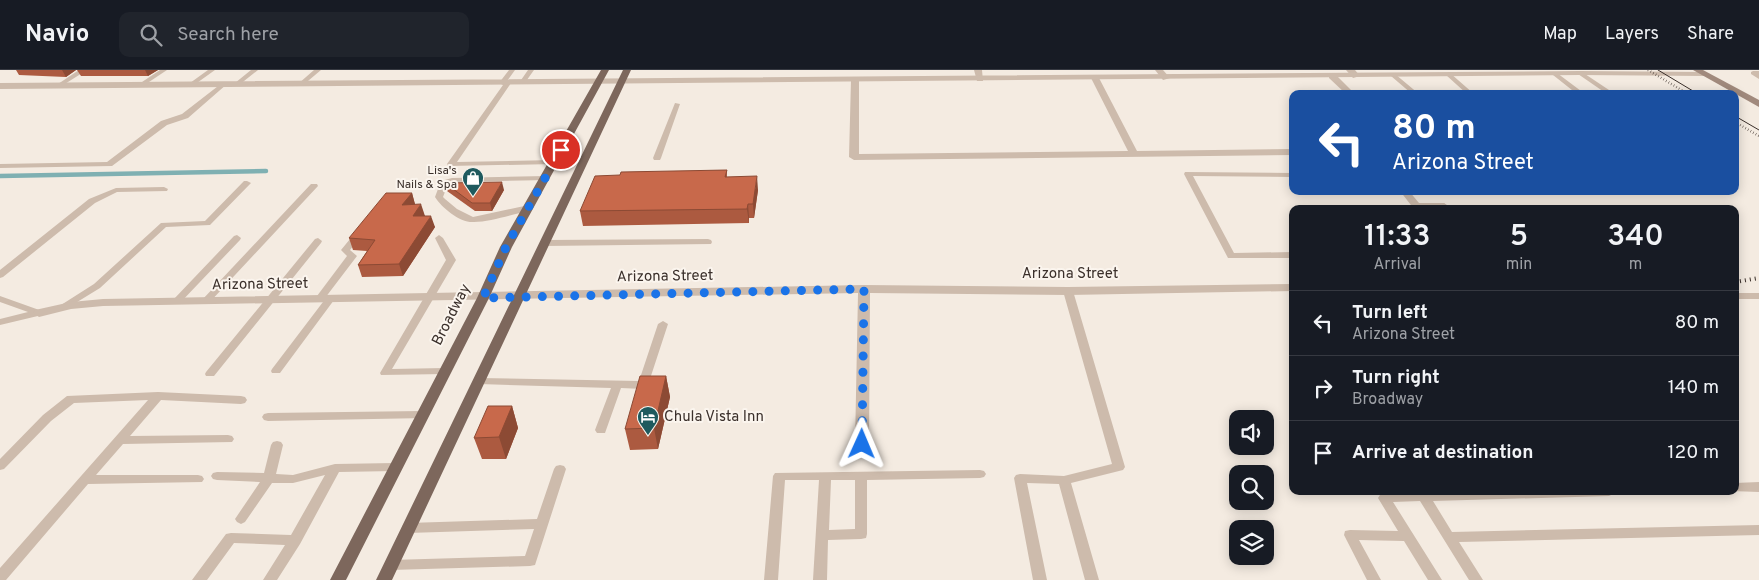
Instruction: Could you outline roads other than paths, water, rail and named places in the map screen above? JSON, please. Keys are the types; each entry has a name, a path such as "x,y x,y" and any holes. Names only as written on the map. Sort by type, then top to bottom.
{"main road":[{"name":"Broadway","path":"338,580 483,298 506,247 605,70"},
{"path":"384,580 627,70"},
{"path":"1700,72 1733,90"},
{"path":"1739,93 1759,104"}],"street":[{"path":"1159,70 1166,78"},
{"path":"0,86 522,83 622,80 854,80 979,74 1095,78 1166,78 1332,76 1353,73 1393,75 1700,72"},
{"path":"1332,76 1347,90"},
{"path":"1095,78 1134,154"},
{"path":"854,80 854,157 1289,152"},
{"name":"Arizona Street","path":"39,313 66,305 99,301 205,302 483,298 864,289 1068,291 1289,288"},
{"path":"862,444 864,289"}],"lane":[{"path":"58,86 84,70"},
{"path":"141,85 164,70"},
{"path":"192,84 212,70"},
{"path":"237,84 255,70"},
{"path":"300,85 318,70"},
{"path":"512,70 451,164 555,162"},
{"path":"522,83 532,70"},
{"path":"1551,72 1576,90"},
{"path":"1580,73 1606,90"},
{"path":"1448,74 1466,90"},
{"path":"1393,75 1411,90"},
{"path":"0,166 109,164 164,123 185,116 224,84"},
{"path":"657,158 677,104"},
{"path":"1289,175 1188,174 1231,256 1289,255"},
{"path":"529,208 473,220 466,218 442,202 439,197 444,183 452,180 546,178"},
{"path":"66,305 97,286 164,225 207,223 247,183"},
{"path":"205,302 314,186"},
{"path":"0,275 92,201 116,190 164,188"},
{"path":"1408,195 1416,205"},
{"path":"276,371 352,256 345,250 364,228"},
{"path":"176,302 237,238"},
{"path":"439,238 451,260 385,373 445,371"},
{"path":"210,374 318,240"},
{"path":"545,243 708,242"},
{"path":"1040,580 1020,478 1064,480 1119,467 1068,291"},
{"path":"1739,296 1759,296"},
{"path":"0,299 39,313"},
{"path":"0,322 39,313"},
{"path":"479,381 643,385 663,324"},
{"path":"601,430 617,385"},
{"path":"3,570 158,396"},
{"path":"0,466 47,418 71,399 158,396 241,400"},
{"path":"268,416 422,415"},
{"path":"119,440 228,439"},
{"path":"241,519 269,478 277,445"},
{"path":"217,476 293,479 335,468 395,467"},
{"path":"270,580 295,540 335,468"},
{"path":"391,565 530,561 560,469"},
{"path":"771,580 779,476 980,474"},
{"path":"822,535 861,534 861,475"},
{"path":"820,580 825,476"},
{"path":"85,480 198,479"},
{"path":"1064,480 1092,580"},
{"path":"1739,488 1759,487"},
{"path":"1435,580 1384,498 1460,495"},
{"path":"1423,496 1476,580"},
{"path":"408,528 542,524"},
{"path":"1449,537 1759,530"},
{"path":"1374,580 1350,535 1408,536"},
{"path":"200,580 231,538 295,540"}],"waterway":[{"path":"0,176 266,171"}],"tram line":[{"path":"1658,70 1691,90"},
{"path":"1739,118 1759,130"}],"railway":[{"path":"1648,70 1681,90"},
{"path":"1739,124 1759,136"},
{"path":"1739,281 1759,278"}],"place":[{"name":"Lisa's Nails & Spa","path":"473,197"},
{"name":"Chula Vista Inn","path":"648,436"}]}
